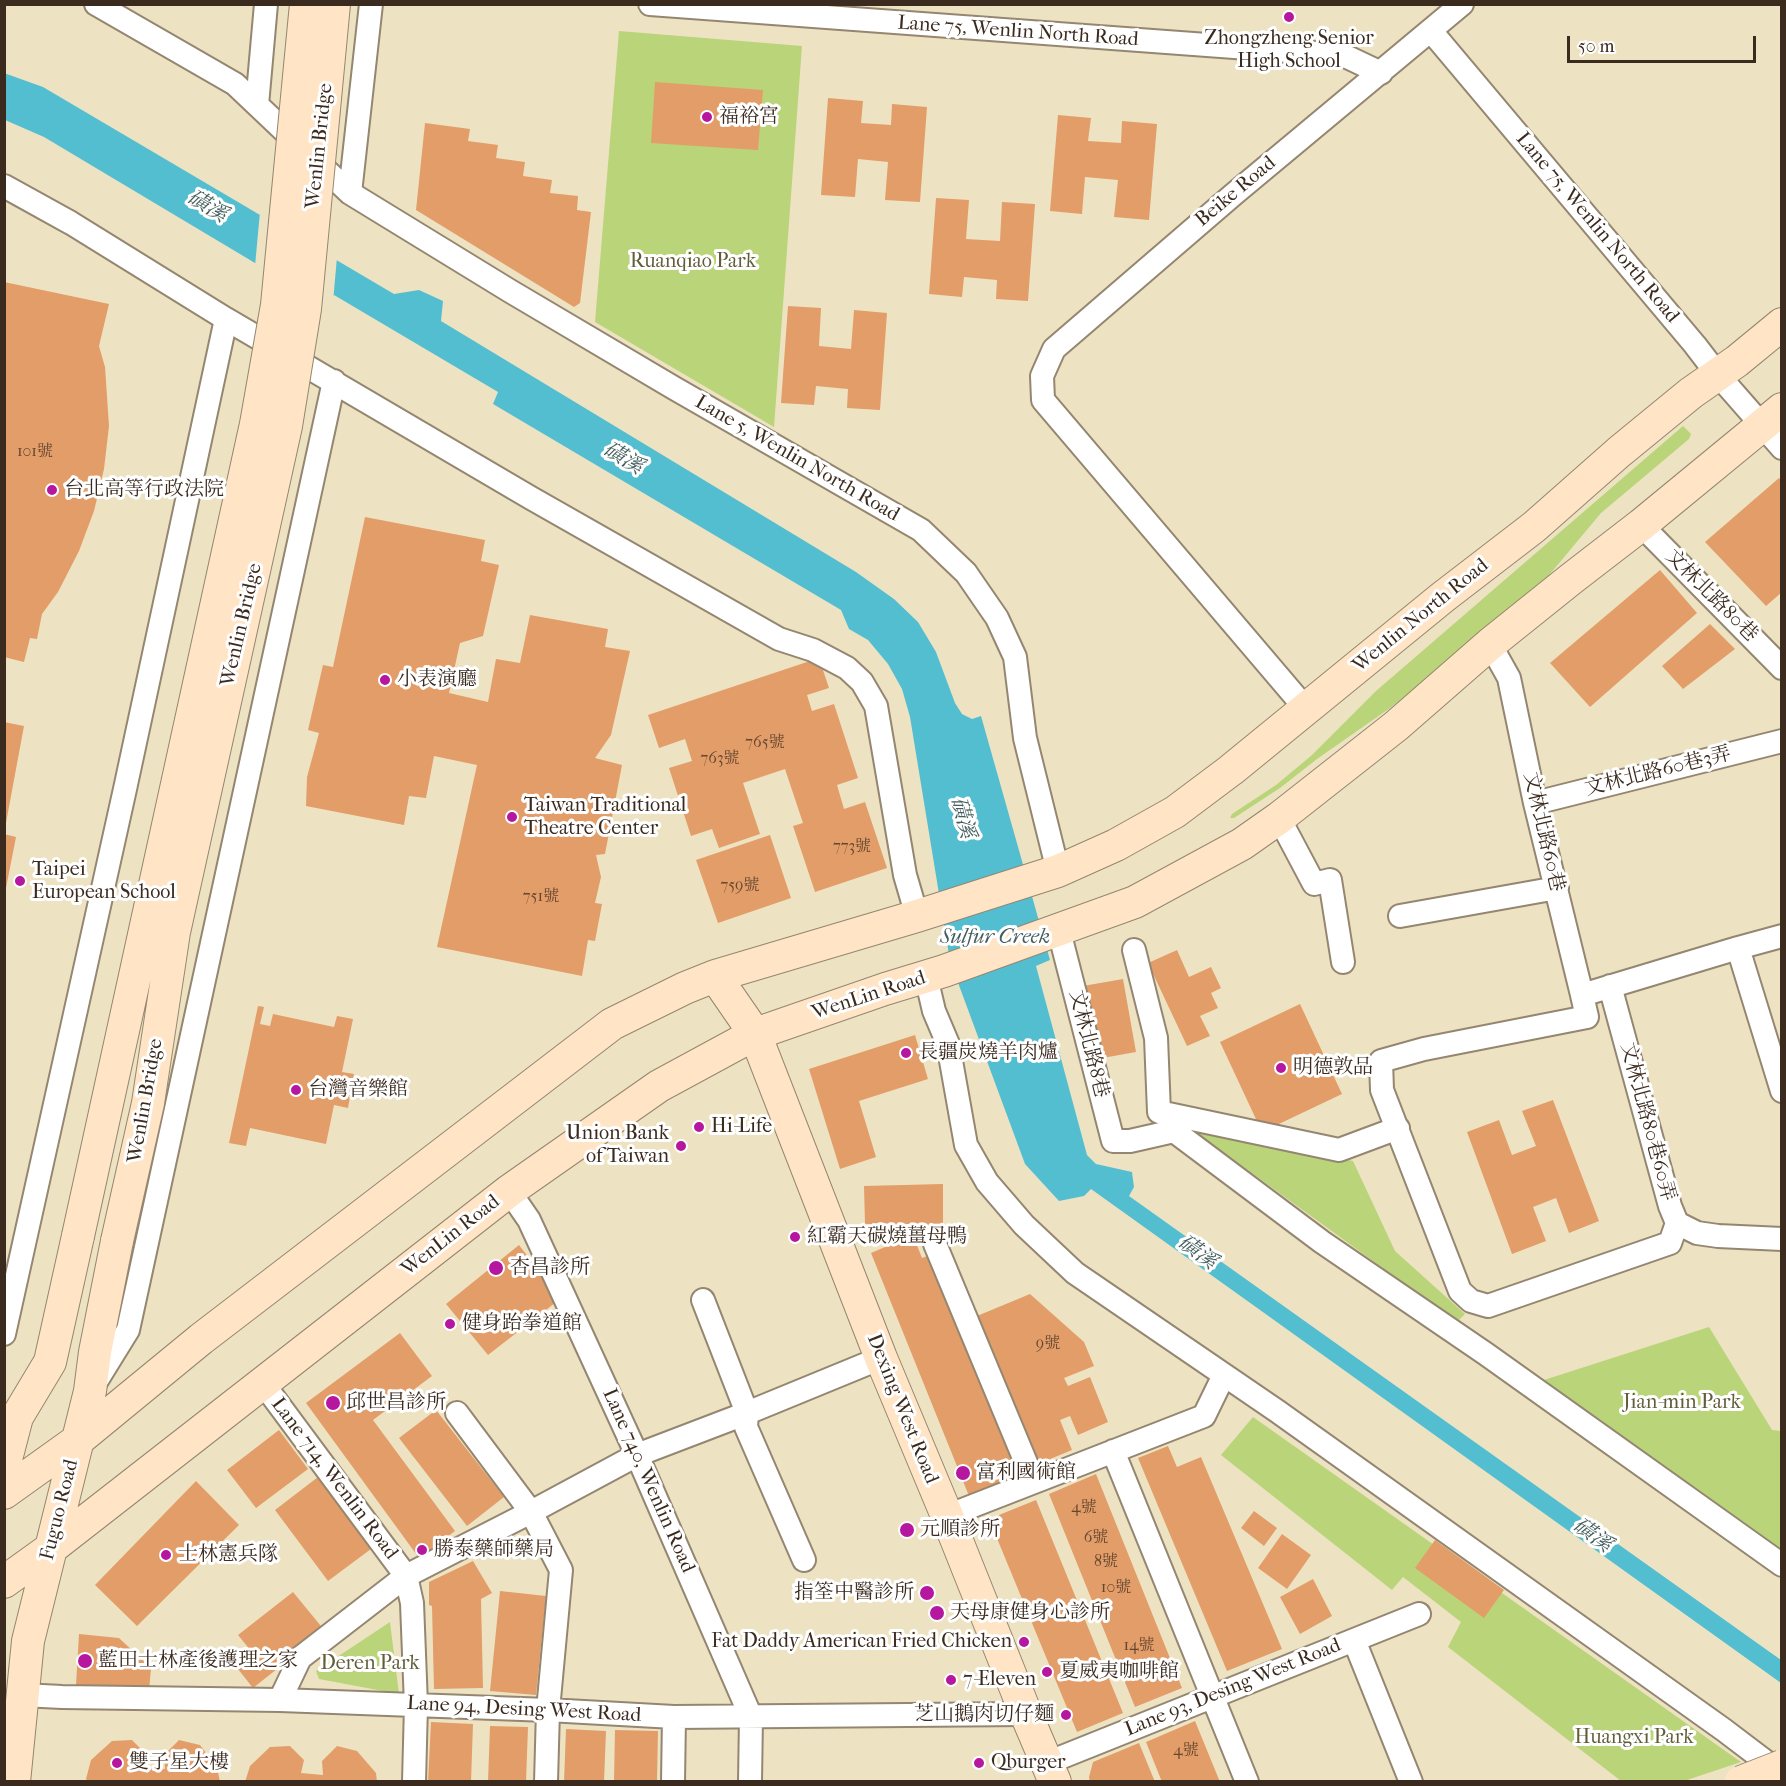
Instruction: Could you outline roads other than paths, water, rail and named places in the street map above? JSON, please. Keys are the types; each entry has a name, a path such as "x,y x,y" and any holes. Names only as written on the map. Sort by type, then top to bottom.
{"main road":[{"name":"Wenlin Bridge","path":"11,1412 50,1362 256,424 277,305 306,4"},
{"name":"Wenlin Bridge","path":"117,1241 148,1103 174,932 286,426 305,309 334,4"},
{"name":"Wenlin North Road","path":"930,912 1049,874 1116,845 1175,812 1231,770 1443,597 1534,527 1619,452 1691,393 1718,375 1782,324"},
{"path":"1054,932 1135,902 1233,849 1279,818 1396,726 1490,644 1571,579 1775,428"},
{"path":"4,1493 78,1440 201,1339 612,1024 685,988 716,976 930,912"},
{"name":"WenLin Road","path":"4,1582 50,1549 509,1191 659,1086 755,1034 1054,932"},
{"name":"Dexing West Road","path":"716,976 755,1034 881,1358 1051,1772"},
{"name":"Fuguo Road","path":"14,1782 28,1641 90,1391 95,1352 117,1241"},
{"path":"4,1467 11,1412"},
{"path":"1741,1782 1782,1766"}],"street":[{"name":"Lane 5, Wenlin North Road","path":"96,4 235,84 350,193 674,388 921,530 966,573 997,618 1015,657 1025,738 1049,874"},
{"path":"256,105 266,4"},
{"path":"350,193 371,4"},
{"name":"Lane 75, Wenlin North Road","path":"650,4 1342,55 1381,73"},
{"name":"Beike Road","path":"1306,709 1042,400 1042,376 1054,350 1179,241 1462,4"},
{"name":"Lane 75, Wenlin North Road","path":"1431,31 1718,375 1775,428"},
{"path":"4,186 71,223 226,319 531,498 779,639 813,650 847,668 862,682 876,706 905,875 930,912"},
{"path":"4,1334 128,779 226,319"},
{"path":"90,1391 128,1330 334,381"},
{"name":"文林北路80巷","path":"1641,525 1782,668"},
{"name":"文林北路60巷","path":"1398,1128 1382,1090 1381,1061 1424,1049 1587,1017 1535,802 1509,678 1490,644"},
{"name":"文林北路60巷3弄","path":"1535,802 1782,741"},
{"path":"1279,818 1314,884 1330,880 1343,962"},
{"path":"1400,916 1557,888"},
{"name":"文林北路8巷","path":"1054,932 1113,1141 1130,1141 1174,1131 1322,1242 1486,1354 1782,1565"},
{"path":"1582,995 1782,936"},
{"path":"1738,948 1782,1091"},
{"path":"1134,950 1156,1038 1159,1112 1339,1150 1398,1128 1460,1290 1471,1301 1488,1306 1670,1243 1677,1223"},
{"path":"935,974 934,1011 948,1044 966,1145 987,1182 1024,1225 1075,1273 1224,1375 1724,1730 1782,1774"},
{"name":"文林北路80巷60弄","path":"1610,986 1670,1206 1677,1223 1697,1233 1782,1239"},
{"name":"Lane 740, Wenlin Road","path":"509,1191 528,1220 637,1455 751,1717 750,1782"},
{"path":"935,1244 1034,1482"},
{"path":"703,1300 747,1413 746,1427 804,1560"},
{"path":"280,1700 300,1658 406,1576 637,1455 881,1358"},
{"path":"946,1516 1204,1416 1224,1375"},
{"name":"Lane 714, Wenlin Road","path":"262,1382 406,1576"},
{"path":"457,1413 531,1512 561,1570 548,1710 546,1782"},
{"path":"1113,1451 1247,1782"},
{"path":"406,1576 412,1603 416,1705 414,1782"},
{"name":"Lane 93, Desing West Road","path":"1051,1772 1213,1697 1419,1614"},
{"path":"1354,1640 1411,1782"},
{"name":"Lane 94, Desing West Road","path":"22,1695 280,1700 548,1710 674,1718 1026,1714"},
{"path":"673,1782 674,1718"}],"water":[{"name":"Sulfur Creek","path":"4,73 43,87 394,294 419,290 443,301 441,321 856,572 894,599 918,622 936,652 955,703 962,714 972,719 981,716 1050,960 1036,966 1087,1155 1096,1164 1132,1172 1134,1187 1129,1196 1781,1660 1781,1683 1091,1189 1084,1196 1059,1201 1025,1164 950,961 910,717 902,689 888,664 868,640 849,629 841,610 493,404 498,392 334,295 327,306 44,137 5,120"}],"place":[{"name":"Zhongzheng Senior High School","path":"1289,17"},
{"name":"福裕宮","path":"707,117"},
{"name":"台北高等行政法院","path":"52,490"},
{"name":"小表演廳","path":"385,680"},
{"name":"Taiwan Traditional Theatre Center","path":"512,817"},
{"name":"Taipei European School","path":"20,881"},
{"name":"長疆炭燒羊肉爐","path":"906,1053"},
{"name":"明德敦品","path":"1281,1068"},
{"name":"台灣音樂館","path":"296,1090"},
{"name":"Hi-Life","path":"699,1127"},
{"name":"Union Bank of Taiwan","path":"681,1146"},
{"name":"紅霸天碳燒薑母鴨","path":"795,1237"},
{"name":"杏昌診所","path":"496,1268"},
{"name":"健身跆拳道館","path":"450,1324"},
{"name":"邱世昌診所","path":"333,1403"},
{"name":"富利國術館","path":"963,1473"},
{"name":"元順診所","path":"907,1530"},
{"name":"勝泰藥師藥局","path":"422,1550"},
{"name":"士林憲兵隊","path":"166,1555"},
{"name":"指筌中醫診所","path":"927,1593"},
{"name":"天母康健身心診所","path":"937,1613"},
{"name":"Fat Daddy American Fried Chicken","path":"1024,1642"},
{"name":"藍田士林產後護理之家","path":"85,1661"},
{"name":"夏威夷咖啡館","path":"1047,1672"},
{"name":"7-Eleven","path":"951,1680"},
{"name":"芝山鵝肉切仔麵","path":"1066,1715"},
{"name":"雙子星大樓","path":"117,1763"},
{"name":"Qburger","path":"979,1763"}],"water label":[{"name":"磺溪","path":"207,207"},
{"name":"磺溪","path":"623,459"},
{"name":"磺溪","path":"962,818"},
{"name":"磺溪","path":"1197,1253"},
{"name":"磺溪","path":"1592,1536"}],"park label":[{"name":"Ruanqiao Park","path":"693,262"},
{"name":"Jian-min Park","path":"1682,1403"},
{"name":"Deren Park","path":"370,1664"},
{"name":"Huangxi Park","path":"1634,1738"}]}
